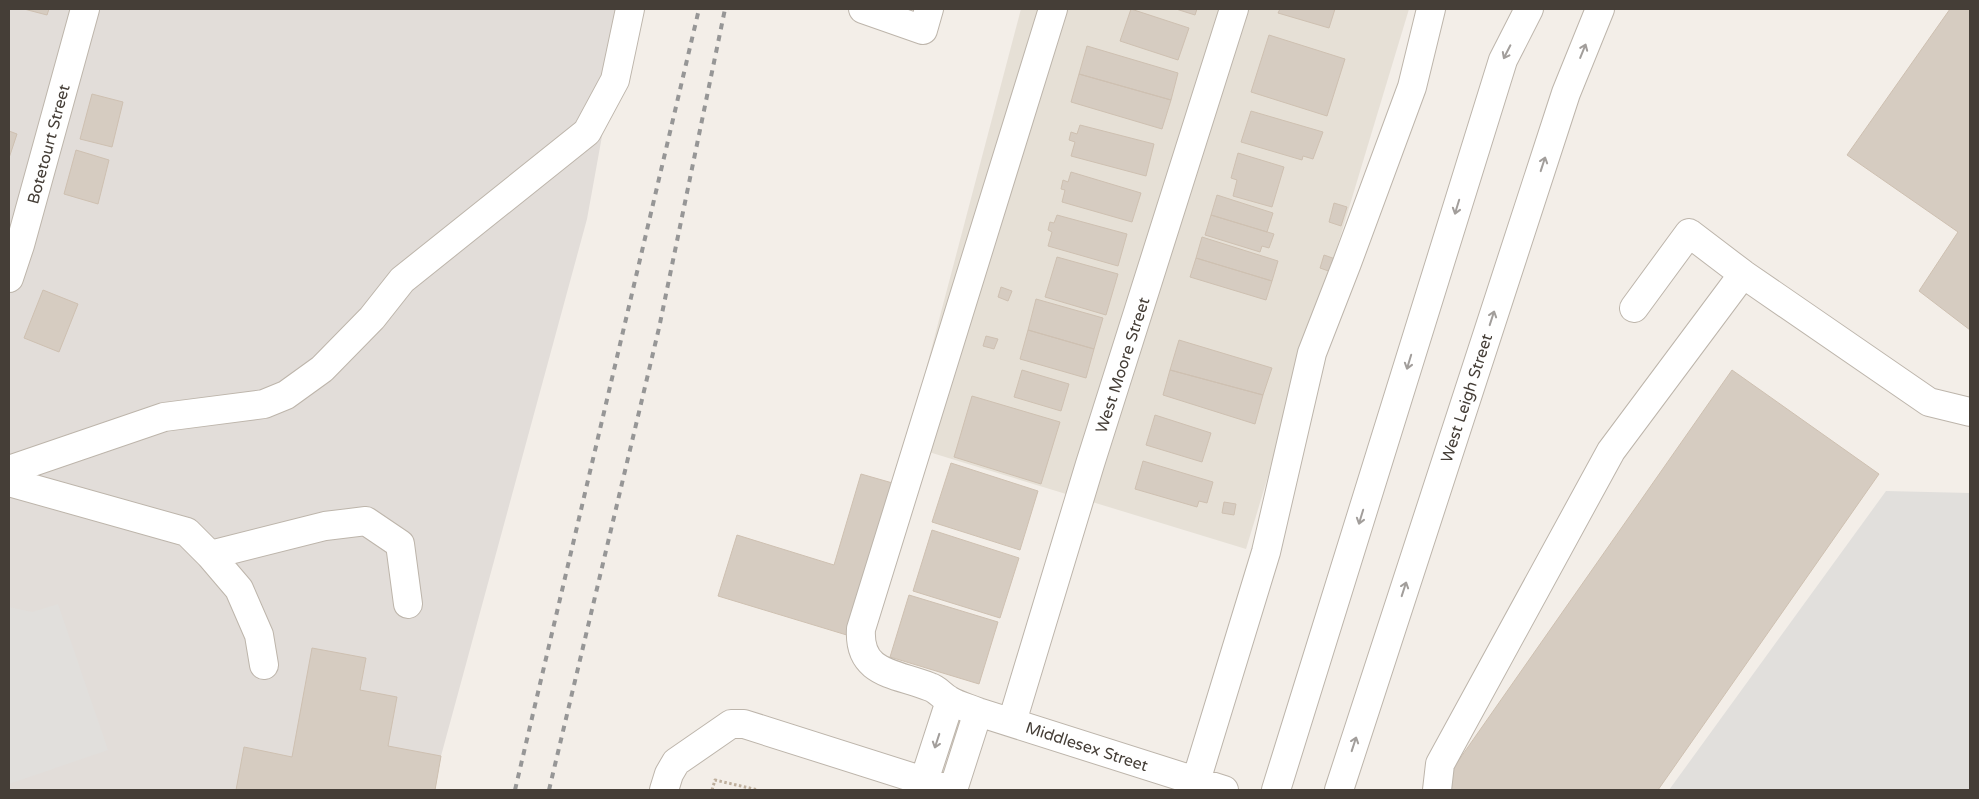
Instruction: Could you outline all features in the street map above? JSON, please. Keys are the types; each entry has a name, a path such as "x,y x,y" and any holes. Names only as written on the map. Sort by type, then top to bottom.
{"street":[{"name":"Botetourt Street","path":"9,278 20,245 85,9"},
{"path":"9,470 164,417 264,404 286,395 322,369 372,318 402,280 588,132 614,80 630,9"},
{"path":"863,9 923,30 929,9"},
{"name":"Middlesex Street","path":"1053,9 861,628 860,642 870,663 881,670 932,687 950,701 978,712 1224,790"},
{"name":"West Moore Street","path":"1012,722 1090,464 1234,9"},
{"path":"1196,781 1266,552 1312,354 1348,263 1412,86 1431,9"},
{"path":"1276,790 1503,60 1529,9"},
{"name":"West Leigh Street","path":"1339,790 1566,93 1600,9"},
{"path":"1634,308 1690,233 1743,274 1929,402 1970,412"},
{"path":"1437,790 1440,764 1611,451 1743,274"},
{"path":"9,482 187,532 239,589 260,635 264,665"},
{"path":"210,555 325,526 366,520 400,544 408,604"},
{"path":"924,781 950,701"},
{"path":"664,790 669,774 676,762 731,724 744,724 952,790 978,712"}],"path":[{"path":"712,790 715,780 758,790"}],"shaded area":[{"path":"9,9 625,9 587,219 441,756 435,790 9,790"},
{"path":"1021,9 1409,9 1246,549 906,445"},
{"path":"1886,491 1970,493 1970,790 1669,790"},
{"path":"58,604 108,750 9,784 9,607 32,612"}],"building":[{"path":"24,9 49,9 47,15"},
{"path":"1131,9 1189,28 1178,60 1120,41"},
{"path":"1176,9 1197,9 1195,15"},
{"path":"1280,9 1335,9 1329,28 1278,13"},
{"path":"1950,9 1970,9 1970,330 1919,291 1958,232 1847,155"},
{"path":"1269,35 1345,59 1327,116 1251,92"},
{"path":"1087,46 1178,73 1171,100 1079,74"},
{"path":"1079,74 1171,100 1162,129 1071,102"},
{"path":"92,94 123,102 112,147 80,139"},
{"path":"1251,111 1323,132 1313,159 1303,156 1302,160 1241,142"},
{"path":"1080,125 1154,144 1146,176 1071,156 1075,142 1069,140 1071,132 1077,134"},
{"path":"9,131 17,134 9,158"},
{"path":"76,150 109,160 98,204 64,194"},
{"path":"1238,153 1284,167 1272,207 1233,196 1237,180 1231,178"},
{"path":"1071,172 1141,193 1132,222 1062,202 1065,190 1061,189 1063,180 1068,182"},
{"path":"1217,195 1273,213 1267,232 1211,215"},
{"path":"1334,203 1347,207 1341,226 1329,222"},
{"path":"1057,215 1127,234 1118,266 1048,246 1052,232 1048,230 1050,222 1054,223"},
{"path":"1211,215 1274,234 1269,248 1262,246 1260,252 1205,235"},
{"path":"1202,237 1278,261 1272,281 1196,258"},
{"path":"1324,255 1341,261 1337,274 1320,268"},
{"path":"1057,257 1118,274 1106,315 1045,297"},
{"path":"1196,258 1272,281 1266,300 1190,277"},
{"path":"1001,287 1012,291 1008,301 998,297"},
{"path":"43,290 78,304 59,352 24,338"},
{"path":"1036,299 1103,318 1094,349 1028,330"},
{"path":"1028,330 1094,349 1086,378 1020,359"},
{"path":"986,336 998,339 994,349 983,346"},
{"path":"1179,340 1272,368 1263,395 1170,370"},
{"path":"1022,370 1069,384 1061,411 1014,397"},
{"path":"1170,370 1263,395 1255,424 1163,395"},
{"path":"1732,370 1879,474 1658,790 1445,790 1440,787"},
{"path":"972,396 1060,422 1041,484 954,457"},
{"path":"1155,415 1211,433 1202,462 1146,445"},
{"path":"1143,461 1213,482 1207,503 1199,501 1197,507 1135,489"},
{"path":"951,463 1038,491 1020,550 932,522"},
{"path":"861,474 896,484 850,636 718,596 737,535 834,565"},
{"path":"1224,502 1236,504 1234,515 1222,513"},
{"path":"932,530 1019,558 1000,618 913,591"},
{"path":"909,595 998,622 979,684 890,657"},
{"path":"312,648 366,658 360,690 397,697 388,746 441,756 435,790 236,790 244,747 292,757"}],"railway":[{"path":"515,790 699,9"},
{"path":"549,790 659,328 725,9"}]}
